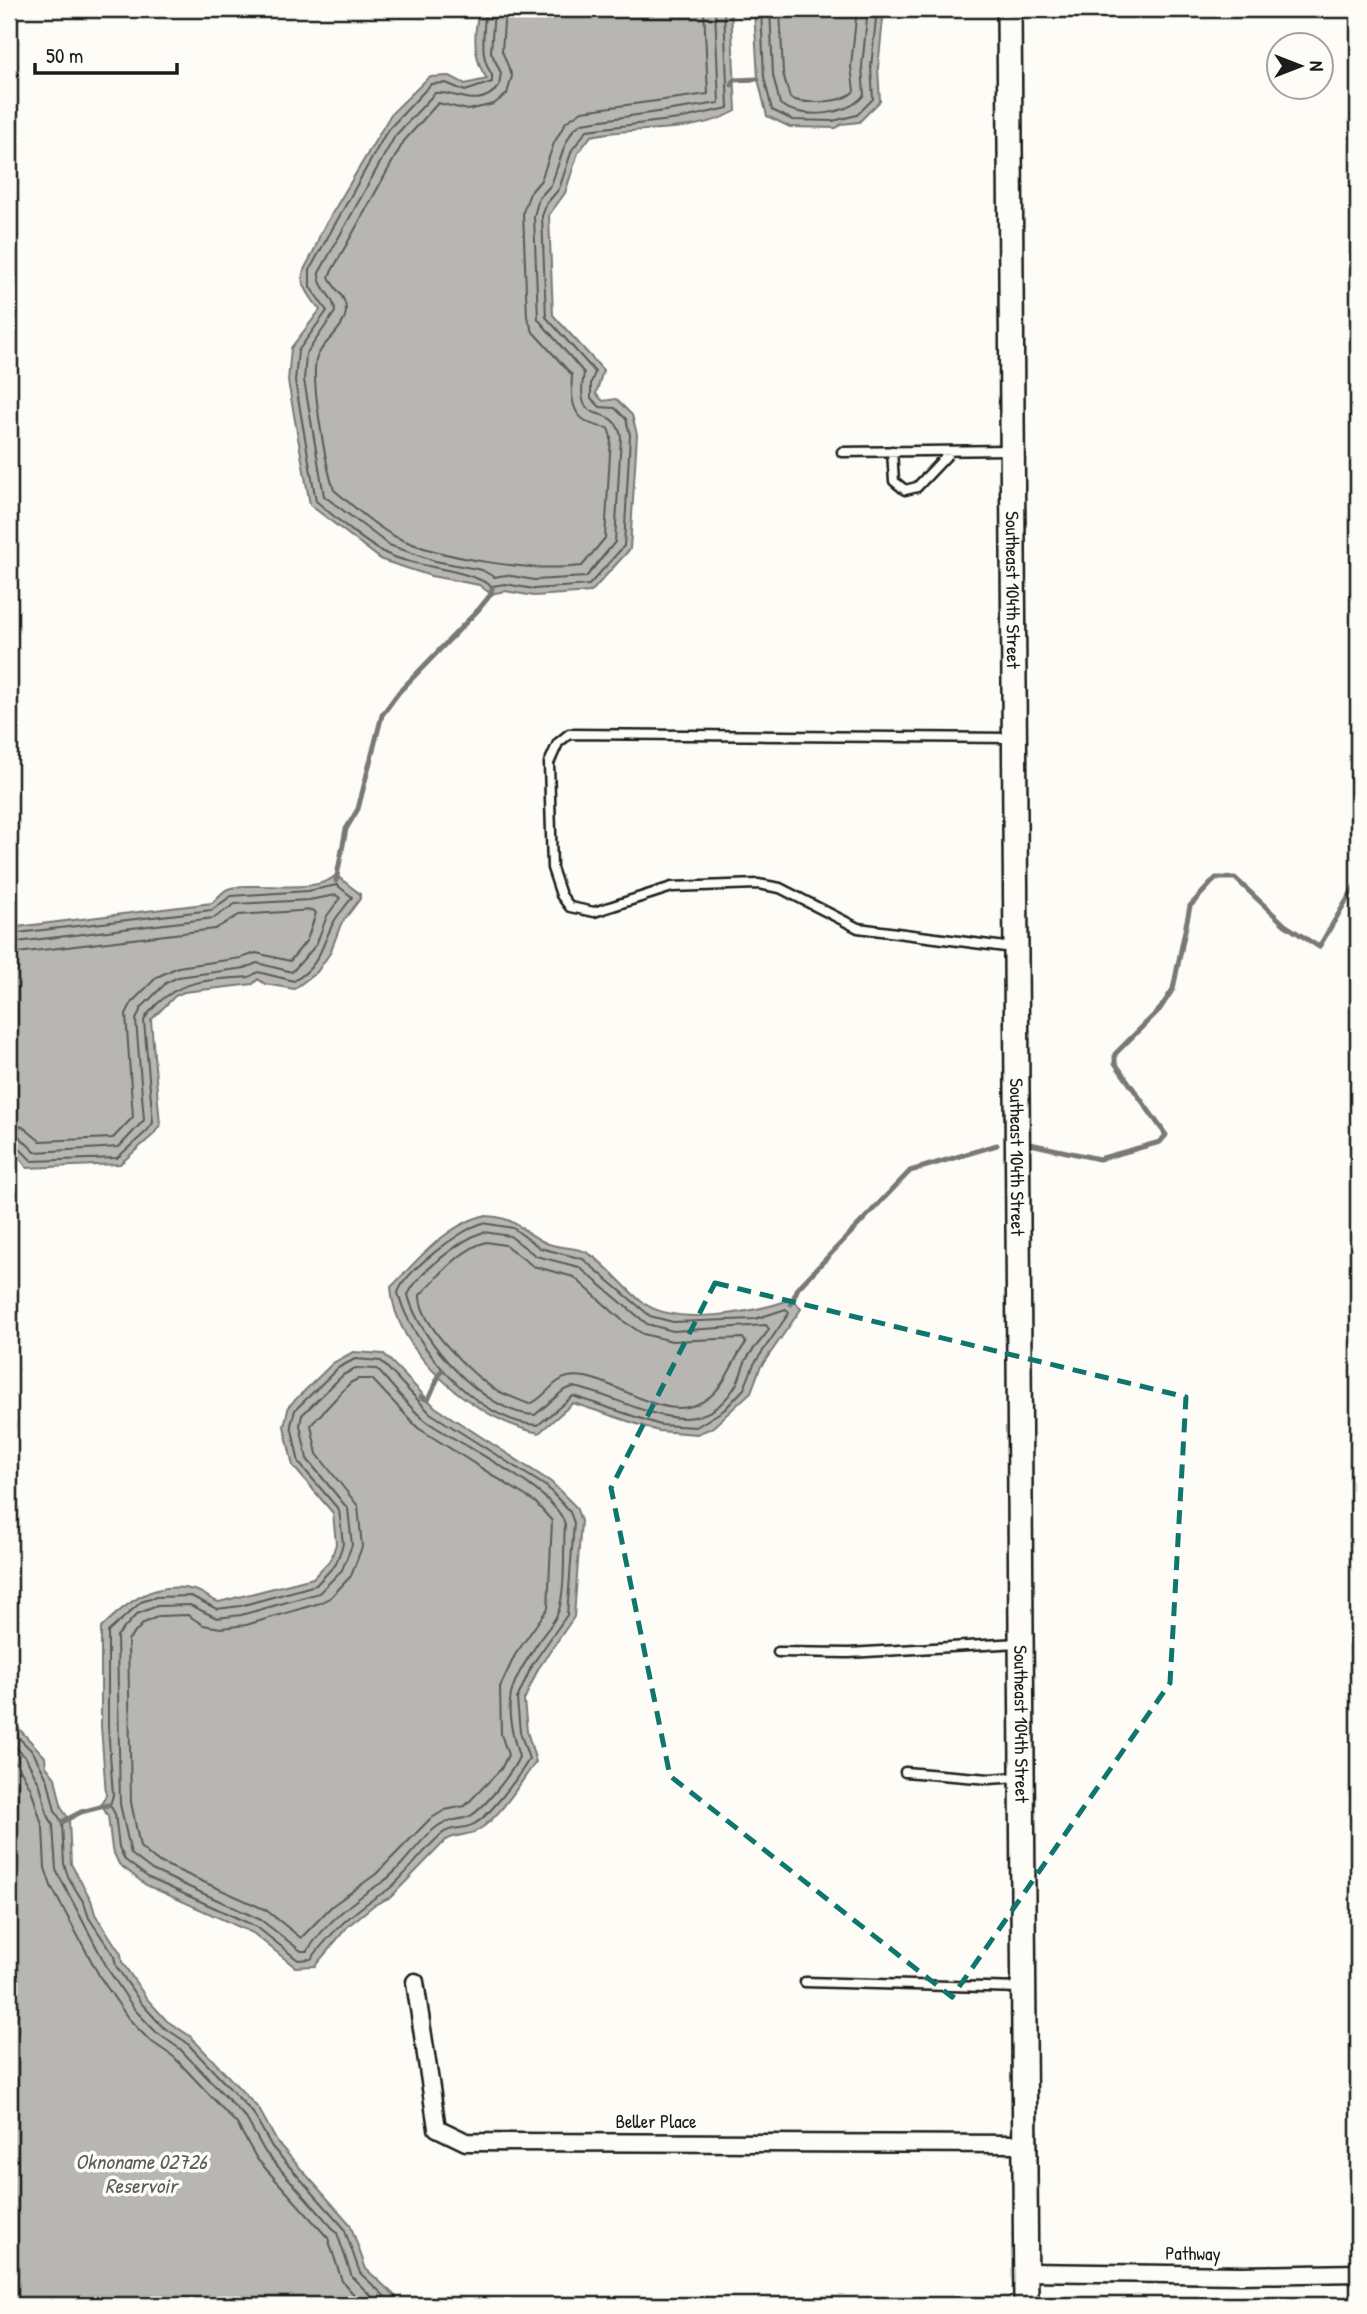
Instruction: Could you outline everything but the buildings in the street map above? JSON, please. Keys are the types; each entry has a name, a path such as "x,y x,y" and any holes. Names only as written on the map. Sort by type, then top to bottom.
{"street":[{"name":"Southeast 104th Street","path":"1009,9 1026,2305"},
{"name":"Beller Place","path":"415,1982 437,2128 466,2142 1025,2144"},
{"name":"Pathway","path":"1026,2272 1241,2275 1358,2273"}],"lane":[{"path":"842,452 1012,450"},
{"path":"892,451 894,481 905,490 917,486 951,451"},
{"path":"1014,738 569,734 558,743 549,764 552,867 561,894 570,907 580,911 594,912 672,887 758,884 780,888 858,928 1016,948"},
{"path":"778,1652 849,1653 1021,1643"},
{"path":"905,1772 989,1779 1022,1776"},
{"path":"805,1982 1024,1988"}],"highlighted area":[{"path":"715,1283 1186,1397 1170,1683 952,1997 670,1776 611,1488"}],"water":[{"path":"480,9 731,9 736,111 702,124 591,136 578,153 565,193 549,215 553,315 603,370 596,394 603,401 616,399 632,415 637,434 630,549 591,592 534,596 505,591 491,594 479,585 431,576 382,560 310,505 288,381 291,348 320,310 305,286 304,272 320,234 391,114 429,77 450,76 465,84 487,79 479,63 476,45"},
{"path":"754,9 884,9 878,68 880,101 859,122 842,124 836,128 790,127 767,116 758,79"},
{"path":"336,875 360,894 360,899 341,924 330,953 317,972 294,989 265,984 258,979 253,984 184,992 175,996 151,1020 160,1125 153,1135 120,1164 27,1168 9,1144 9,928 212,903 228,889 314,885"},
{"path":"482,1216 502,1218 549,1244 586,1252 642,1302 657,1310 695,1316 716,1315 758,1309 793,1299 801,1309 760,1368 751,1392 712,1428 697,1434 658,1431 573,1403 539,1433 491,1415 443,1381 407,1336 396,1312 391,1287 444,1236"},
{"path":"353,1352 384,1354 435,1407 551,1482 576,1507 581,1521 574,1617 538,1669 524,1700 527,1731 536,1762 495,1817 478,1830 446,1840 391,1897 374,1905 348,1926 315,1966 295,1967 253,1933 146,1885 119,1864 112,1849 108,1816 101,1805 106,1795 101,1726 101,1628 132,1602 154,1591 167,1588 194,1590 219,1602 313,1578 331,1559 336,1544 333,1513 293,1466 284,1426 289,1406 333,1363"},
{"name":"Oknoname 02726 Reservoir","path":"9,1718 45,1757 46,1766 55,1778 62,1809 69,1819 71,1864 91,1900 95,1914 121,1954 122,1962 147,1999 167,2021 190,2036 259,2109 277,2142 350,2224 366,2269 405,2305 23,2305 9,2298"}],"waterway":[{"path":"732,85 734,80 758,79"},
{"path":"336,881 346,829 358,809 382,715 399,692 479,609 491,594 492,588"},
{"path":"1030,1144 1099,1159 1160,1142 1166,1135 1115,1063 1115,1054 1160,1009 1173,989 1190,906 1216,878 1235,878 1285,925 1319,947 1358,881"},
{"path":"791,1304 798,1288 910,1171 997,1145"},
{"path":"421,1397 428,1400 441,1371"},
{"path":"62,1822 81,1812 108,1805"}]}
